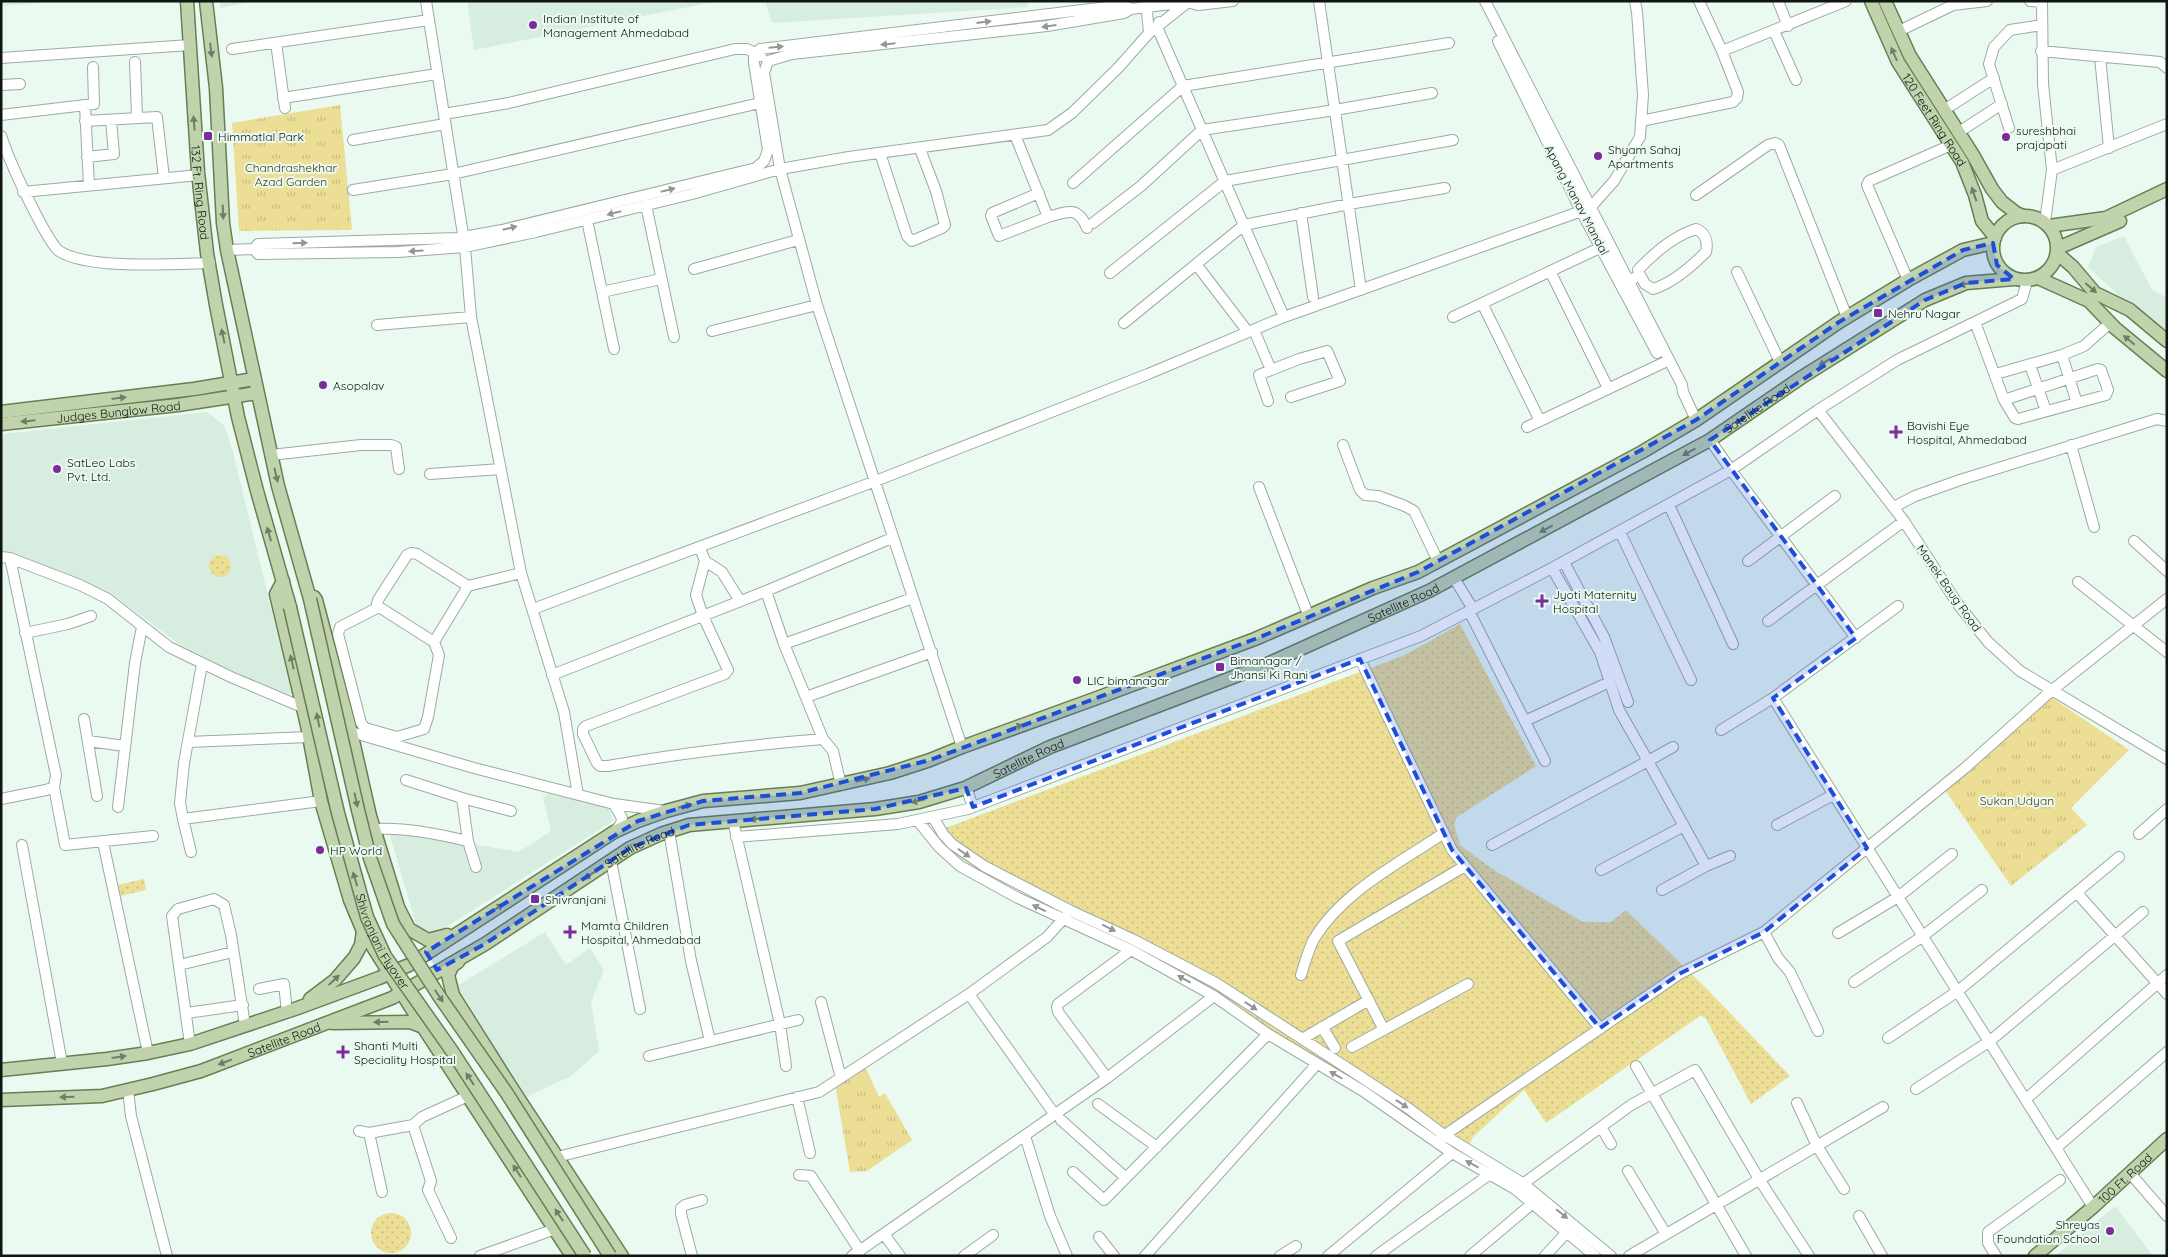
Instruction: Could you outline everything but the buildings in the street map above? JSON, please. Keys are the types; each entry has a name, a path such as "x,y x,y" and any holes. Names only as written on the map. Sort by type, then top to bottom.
{"main road":[{"name":"132 Ft. Ring Road","path":"186,1 198,175 210,263 233,398"},
{"name":"132 Ft. Ring Road","path":"206,1 216,88 223,223 257,393"},
{"name":"120 Feet Ring Road","path":"1870,1 1898,62 1962,162 1975,195 1982,221 1994,240"},
{"name":"120 Feet Ring Road","path":"1885,1 1910,56 1959,132 1992,188 2002,202 2016,213 2024,216"},
{"path":"2047,224 2106,218 2167,189"},
{"path":"2058,251 2167,198"},
{"path":"2026,280 2051,269 2058,251 2056,236 2047,224 2038,219 2024,216 2003,225 1994,240 1993,251 1997,265 2008,276 2089,301 2110,323 2167,371"},
{"name":"Satellite Road","path":"1,1070 148,1053 190,1044 291,1010 409,965 426,952 614,832 638,821 703,801 800,793 841,785 930,760 1309,617 1373,588 1418,572 1642,452 1696,420 1847,317 1908,280 1963,250 1994,240"},
{"path":"2058,251 2095,293 2130,310 2167,341"},
{"name":"Satellite Road","path":"1,1100 102,1096 201,1071 401,994 438,970 485,944 630,848 689,825 875,809 920,802 966,787 1050,746 1265,665 1429,591 1710,440 1802,377 1925,300 1966,283 2026,280"},
{"name":"Judges Bunglow Road","path":"1,412 231,384 254,379"},
{"path":"257,393 271,455 308,593 316,600 351,732 374,829 398,907 409,929 438,970 622,1256"},
{"name":"Judges Bunglow Road","path":"1,424 233,398 257,393"},
{"path":"233,398 283,581 276,594 309,737 321,802 350,900 363,931 401,994 572,1256"},
{"name":"Shivranjani Flyover","path":"283,581 338,813 367,917 385,956 452,1051 585,1256"},
{"name":"Shivranjani Flyover","path":"308,593 370,858 393,924 439,996 506,1092 610,1256"},
{"path":"409,929 428,940 443,937 474,923"},
{"path":"291,1010 336,980 354,958 361,945 363,931"},
{"path":"453,995 448,976 453,965 485,944"},
{"path":"321,1024 410,1022 423,1027"},
{"name":"100 Ft. Road","path":"2035,1256 2093,1207 2167,1138"}],"street":[{"path":"426,1 464,242 471,317 521,574 564,712 578,794"},
{"path":"464,242 511,228 756,168 764,161 768,150 754,64 757,52 765,48 1123,5 1131,9 1146,4 1165,5 1188,2 1198,5 1233,1"},
{"path":"1319,1 1361,290"},
{"name":"Apang Manav Mandal","path":"1479,1 1676,389 1683,392"},
{"path":"1485,1 1586,209"},
{"path":"533,609 874,482 1284,317 1586,209 1614,182 1640,137 1643,95 1635,1"},
{"path":"1641,121 1733,102 1737,98 1738,92 1722,51 1699,1"},
{"path":"1778,1 1788,26"},
{"path":"1722,51 1846,1"},
{"path":"1899,31 1953,5 1986,1"},
{"path":"2030,1 2042,2 2042,84 2052,170 2047,224"},
{"path":"227,250 254,249 258,254 398,252 587,220 780,169 1048,130 1072,113 1153,30 1188,2"},
{"path":"1146,4 1153,30 1183,86 1284,317"},
{"path":"1153,30 1165,5"},
{"path":"768,61 792,54 938,39 1078,11"},
{"path":"232,50 429,20"},
{"path":"2009,128 1989,64 1994,47 2004,34 2010,30 2042,25"},
{"path":"936,28 938,39"},
{"path":"1774,31 1796,80"},
{"path":"276,43 284,103 437,74"},
{"path":"1073,183 1183,86 1328,61 1449,43"},
{"path":"1,58 190,45"},
{"path":"353,140 735,48 747,48 757,52 768,61"},
{"path":"2041,51 2160,62 2167,68"},
{"path":"2100,57 2109,148"},
{"path":"768,61 764,73 780,169 798,240 892,538 932,652 962,747"},
{"path":"135,62 137,117"},
{"path":"1,115 94,104 93,67"},
{"path":"1944,110 1994,78"},
{"path":"1,85 20,84"},
{"path":"1038,193 992,212 991,216 999,236 1067,211 1078,213 1090,226 1140,186 1202,130 1335,110 1432,92"},
{"path":"353,190 453,174 760,102"},
{"path":"1959,132 2002,104"},
{"path":"85,106 89,185"},
{"path":"85,121 157,117 164,178"},
{"path":"87,158 114,154 111,120"},
{"path":"2052,170 2167,124"},
{"path":"1015,134 1048,217"},
{"path":"1,136 13,171 23,192 50,239 59,250 80,259 136,265 210,263"},
{"path":"1110,273 1225,181 1453,140"},
{"path":"1696,195 1768,145 1775,143 1780,145 1847,317"},
{"path":"1908,280 1867,185 1869,181 1951,145"},
{"path":"880,153 907,236 912,241 945,226 936,191 920,149"},
{"path":"764,161 780,169"},
{"path":"23,192 198,175"},
{"path":"1124,323 1244,225 1349,204 1445,188"},
{"path":"646,205 674,337"},
{"path":"1301,213 1313,297"},
{"path":"587,220 614,348"},
{"path":"1696,229 1701,231 1707,241 1706,252 1693,265 1662,286 1653,289 1645,284 1640,275 1638,270 1648,259 1676,237 1696,229"},
{"path":"694,268 798,240"},
{"path":"1453,317 1605,246 1629,281 1682,385 1683,392 1696,420"},
{"path":"1196,264 1251,331 1271,370"},
{"path":"1550,271 1608,388"},
{"path":"1737,272 1780,362"},
{"path":"1629,281 1640,275"},
{"path":"602,292 661,278"},
{"path":"736,837 876,827 918,821 973,807 1421,636 1564,562 1732,470 1818,410 1897,360 2005,309 2022,299 2026,280"},
{"path":"1482,303 1540,421"},
{"path":"712,331 817,305"},
{"path":"378,326 471,317"},
{"path":"1975,322 1996,374 2004,400 2015,418 2018,419 2106,395 2108,390 2100,370 2004,400"},
{"path":"1996,374 2062,355 2084,346 2110,323"},
{"path":"1268,401 1259,375 1299,359 1328,352 1340,381 1292,397"},
{"path":"2062,355 2077,403"},
{"path":"1527,427 1663,364"},
{"path":"2030,365 2046,411"},
{"name":"Manek Baug Road","path":"1818,410 1894,507 1957,603 1988,642 2020,671 2167,759"},
{"path":"1894,507 1915,496 1960,480 2071,445 2157,419 2167,421"},
{"path":"1710,440 1856,638"},
{"path":"271,455 362,445 392,445 396,447 399,469"},
{"path":"1343,445 1360,490 1366,495 1378,496 1405,506 1414,512 1438,561"},
{"path":"2071,445 2094,528"},
{"path":"430,474 501,469"},
{"path":"1259,487 1309,617"},
{"path":"1748,561 1834,496"},
{"path":"1670,505 1733,644"},
{"path":"1768,621 1904,521"},
{"path":"1620,532 1692,680"},
{"path":"552,675 766,591 892,538"},
{"path":"2134,541 2167,570"},
{"path":"700,548 705,561 696,595 703,616 728,670 725,674 586,726 583,729 583,734 600,766 673,754 823,739"},
{"path":"379,606 340,626 338,630 361,724 365,728 397,737 424,730 439,655 434,642 377,604 407,555 411,553 417,554 468,586 521,574"},
{"path":"6,558 80,585 108,599 169,647 202,664 302,707"},
{"path":"6,558 25,633 56,775 54,786 65,846 153,836"},
{"path":"705,561 722,572 740,601"},
{"path":"1564,562 1604,637 1628,702"},
{"path":"1552,568 1600,652 1619,710 1706,866"},
{"path":"1454,578 1545,761"},
{"path":"2078,582 2167,652"},
{"path":"434,642 468,586"},
{"path":"766,591 784,644 823,739 833,751 841,785"},
{"path":"784,644 913,598"},
{"path":"1440,1138 1681,973 1764,932 1965,768 2051,691 2167,599"},
{"path":"1721,730 1773,698 1898,606"},
{"path":"25,633 68,624 91,616"},
{"path":"118,807 135,663 142,627"},
{"path":"806,697 932,652"},
{"path":"1360,659 1452,850 1600,1028"},
{"path":"191,852 180,803 188,742 202,664"},
{"path":"1525,721 1603,685"},
{"path":"1773,698 2093,1207"},
{"path":"84,719 97,796"},
{"path":"351,732 474,768 614,804 666,811"},
{"path":"188,742 309,737"},
{"path":"88,741 125,746"},
{"path":"1492,845 1673,747"},
{"path":"406,780 511,811"},
{"path":"1,799 46,790 54,786"},
{"path":"966,787 973,807"},
{"path":"1777,825 1833,795"},
{"path":"462,798 468,841 476,866"},
{"path":"183,819 321,802"},
{"path":"614,804 622,818 621,824 614,832"},
{"path":"2139,834 2167,809"},
{"path":"933,817 943,834 963,853 984,866 1071,911 1134,940 1216,984 1408,1108 1440,1138 1452,1153 1490,1174 1519,1187 1533,1203 1595,1256"},
{"path":"733,821 780,1024 786,1066"},
{"path":"918,821 939,847 960,866 1018,898 1132,950 1214,996 1268,1034 1519,1187 1611,1256"},
{"path":"1601,870 1684,826"},
{"path":"374,829 390,828 433,833 468,841"},
{"path":"669,832 691,961 710,1041"},
{"path":"1300,975 1313,940 1349,896 1444,833"},
{"path":"103,842 148,1053"},
{"path":"22,845 62,1063"},
{"path":"1838,933 1898,897 1952,854"},
{"path":"1662,890 1706,866 1730,856"},
{"path":"1888,1038 1958,991 2119,857"},
{"path":"611,861 640,1009"},
{"path":"1384,1030 1338,941 1465,866"},
{"path":"1854,982 1923,936 1982,890"},
{"path":"2077,893 2167,994"},
{"path":"190,1044 172,916 174,911 214,898 224,905 243,1005 245,1026"},
{"path":"557,1157 819,1092 968,994 1047,937 1071,911"},
{"path":"1916,1089 1990,1041 2143,912"},
{"path":"1764,932 1778,958 1790,972 1818,1031"},
{"path":"1107,1078 1056,1007 1132,950"},
{"path":"179,965 233,952"},
{"path":"2026,1099 2167,975"},
{"path":"259,989 284,984 291,1010"},
{"path":"1352,1047 1468,984"},
{"path":"968,994 1058,1117 1126,1178"},
{"path":"799,1175 811,1176 856,1253 1025,1136 1058,1117 1214,996"},
{"path":"1302,1039 1369,1000"},
{"path":"821,1002 841,1078"},
{"path":"187,1013 243,1005"},
{"path":"649,1056 798,1020"},
{"path":"1322,1027 1335,1048"},
{"path":"1073,1172 1104,1200 1268,1034"},
{"path":"2056,1148 2167,1052"},
{"path":"1145,1256 1316,1064"},
{"path":"1636,1066 1746,1256"},
{"path":"1519,1187 1631,1105 1695,1070 1759,1179 1809,1256"},
{"path":"128,1090 131,1116 167,1256"},
{"path":"382,1192 364,1132 413,1125 422,1117 468,1096"},
{"path":"797,1097 810,1153"},
{"path":"1797,1103 1817,1146 1844,1189"},
{"path":"1098,1104 1157,1147"},
{"path":"1629,1256 1883,1107"},
{"path":"413,1125 431,1180 428,1190 450,1238"},
{"path":"1601,1127 1611,1144"},
{"path":"1025,1136 1050,1216 1067,1256"},
{"path":"1328,1256 1452,1153"},
{"path":"1628,1171 1666,1234"},
{"path":"2130,1173 2167,1216"},
{"path":"1376,1256 1490,1174"},
{"path":"1996,1256 1988,1243 1988,1232 2060,1180"},
{"path":"692,1256 681,1208 702,1200"},
{"path":"1470,1256 1533,1203"},
{"path":"1859,1216 1882,1256"},
{"path":"480,1256 555,1229"},
{"path":"1545,1256 1567,1232"},
{"path":"884,1234 900,1256"},
{"path":"964,1256 993,1235"},
{"path":"1099,1238 1114,1256"},
{"path":"1280,1256 1296,1246"}],"highlighted area":[{"path":"1993,243 1997,265 2014,279 1966,283 1925,300 1710,440 1856,638 1773,698 1867,848 1764,932 1681,973 1600,1028 1452,850 1360,659 973,807 966,788 875,809 689,825 630,848 485,944 437,970 426,952 638,821 703,801 800,793 930,760 1255,639 1418,572 1696,420 1839,322 1963,250"}],"shaded area":[{"path":"1,1 62,1 1,6"},
{"path":"220,1 255,1 220,8"},
{"name":"Indian Institute of Management Ahmedabad","path":"467,1 718,1 474,50"},
{"path":"765,1 1027,1 1028,7 772,23"},
{"path":"2124,236 2152,290 2167,298 2167,335 2129,305 2088,267 2096,247"},
{"path":"207,412 224,425 233,452 292,694 283,695 183,647 115,596 1,557 1,434"},
{"path":"548,794 609,807 613,821 446,927 431,935 422,932 416,924 388,829 519,852 551,831 543,798"},
{"path":"545,932 566,965 590,948 604,970 591,1002 599,1051 571,1076 526,1097 457,986"},
{"name":"Shreyas Foundation School","path":"2115,1206 2153,1256 2055,1256"}],"green space":[{"name":"Chandrashekhar Azad Garden","path":"340,105 352,230 239,231 232,123"},
{"path":"220,555 228,558 231,566 228,574 220,577 212,574 209,566 212,558"},
{"path":"1460,624 1536,766 1457,817 1454,824 1460,845 1494,870 1583,922 1611,922 1626,910 1709,991 1790,1076 1751,1104 1705,1017 1700,1016 1546,1123 1524,1090 1472,1138 1469,1149 1461,1153 1171,964 981,872 951,851 935,832 1405,655"},
{"name":"Sukan Udyan","path":"2051,697 2129,750 2071,808 2087,825 2011,886 1945,790"},
{"path":"144,879 146,890 120,896 118,885"},
{"path":"866,1068 879,1097 885,1093 912,1140 867,1171 850,1172 835,1084"},
{"path":"391,1213 405,1219 411,1233 405,1247 391,1253 377,1247 371,1233 377,1219"}],"place":[{"name":"Indian Institute of Management Ahmedabad","path":"533,25"},
{"name":"Himmatlal Park","path":"208,136"},
{"name":"sureshbhai prajapati","path":"2006,137"},
{"name":"Shyam Sahaj Apartments","path":"1598,156"},
{"name":"Nehru Nagar","path":"1878,313"},
{"name":"Asopalav","path":"323,385"},
{"name":"Bavishi Eye Hospital, Ahmedabad","path":"1896,432"},
{"name":"SatLeo Labs Pvt. Ltd.","path":"57,469"},
{"name":"Jyoti Maternity Hospital","path":"1542,601"},
{"name":"Bimanagar / Jhansi Ki Rani","path":"1220,667"},
{"name":"LIC bimanagar","path":"1077,680"},
{"name":"HP World","path":"320,850"},
{"name":"Shivranjani","path":"535,899"},
{"name":"Mamta Children Hospital, Ahmedabad","path":"570,932"},
{"name":"Shanti Multi Speciality Hospital","path":"343,1052"},
{"name":"Shreyas Foundation School","path":"2110,1231"}]}
